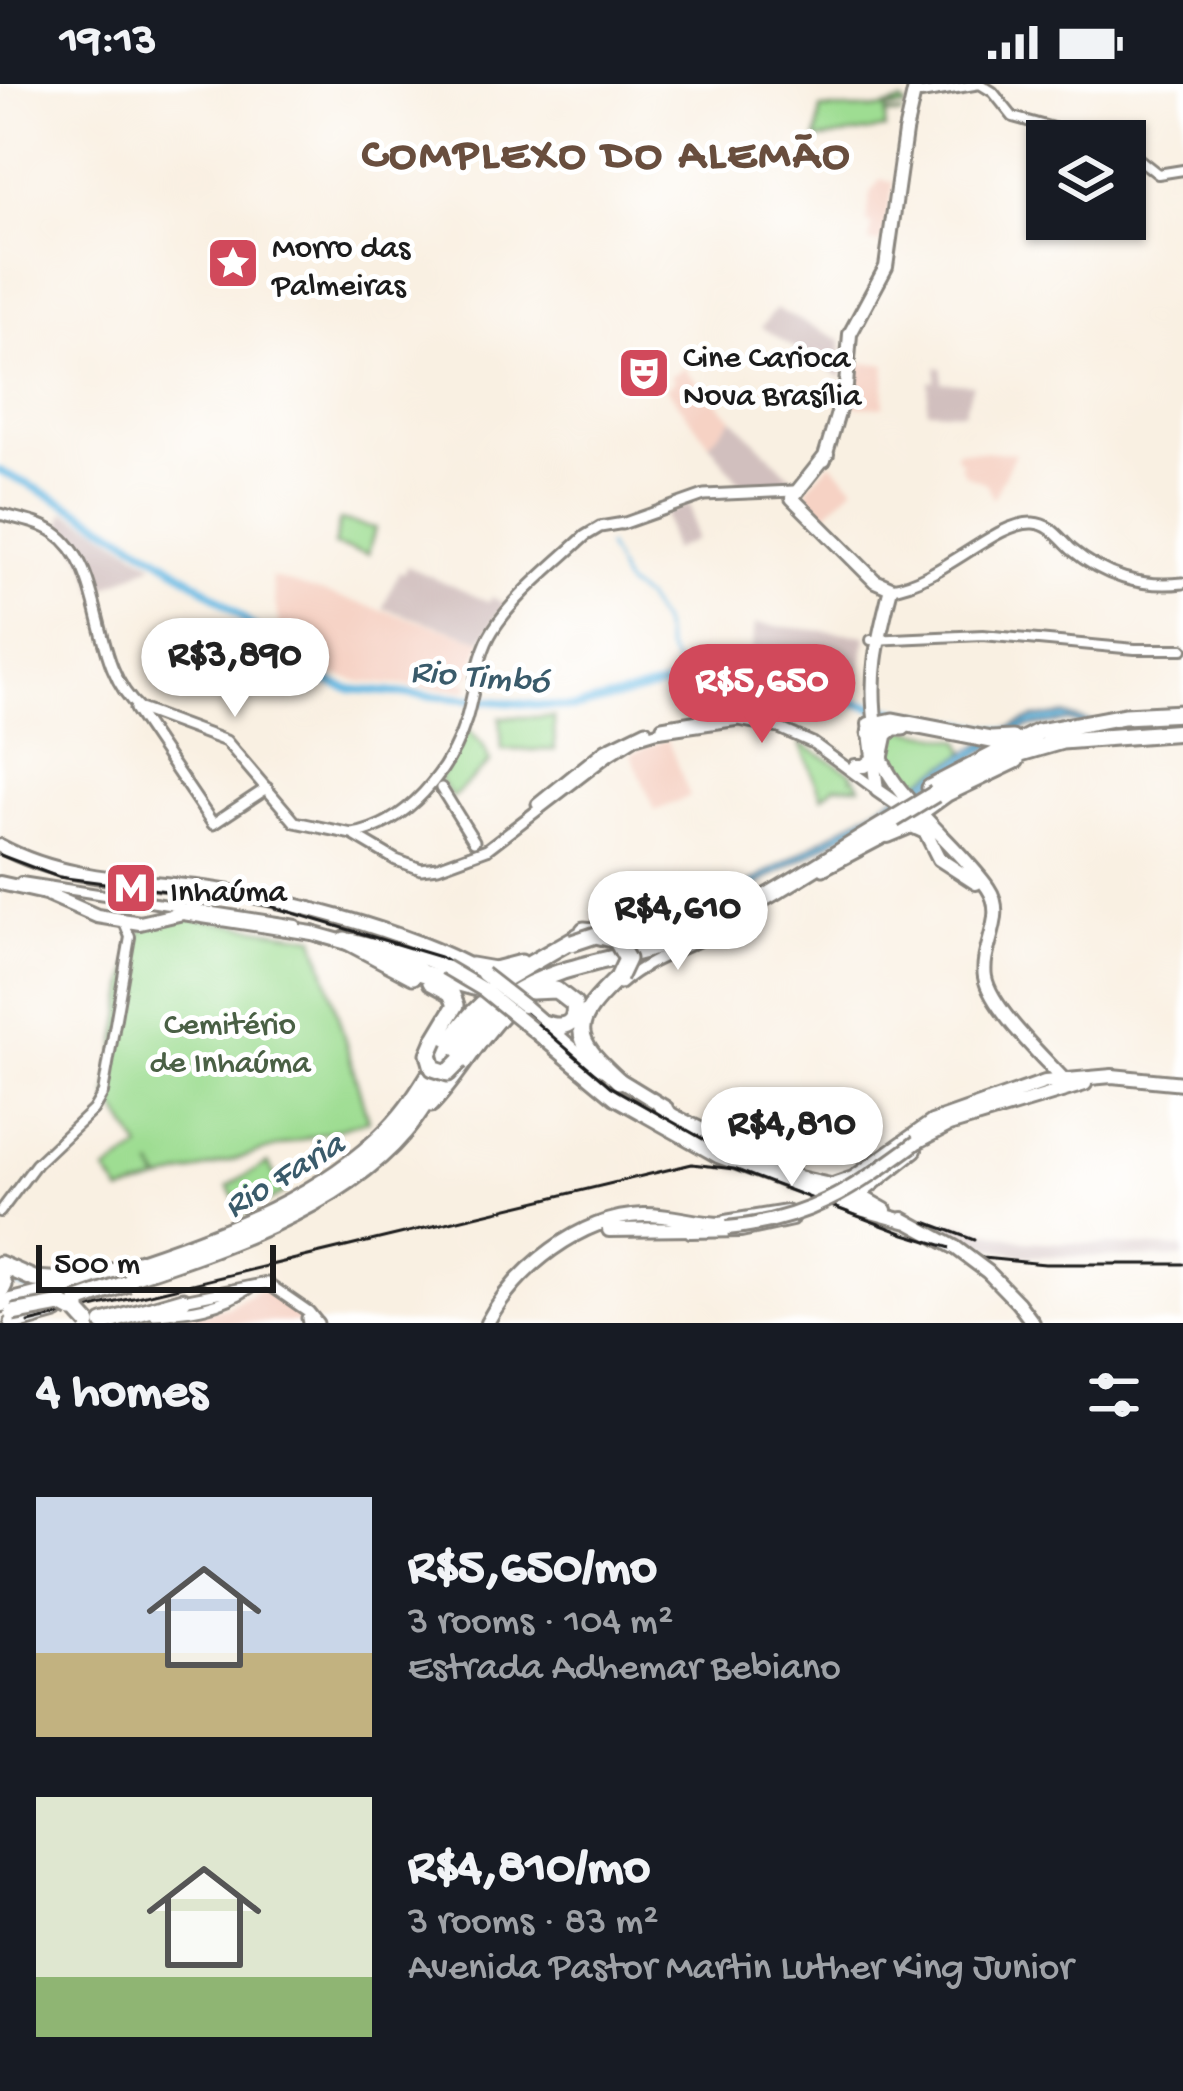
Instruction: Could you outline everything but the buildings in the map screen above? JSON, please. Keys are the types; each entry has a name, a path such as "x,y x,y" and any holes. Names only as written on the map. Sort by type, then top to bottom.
{"highway":[{"path":"871,713 983,739 1009,740 1069,724 1183,733"},
{"path":"899,808 1034,746 1093,729 1183,713"},
{"path":"876,764 884,734 893,727 951,735 967,746 967,758 941,786"},
{"path":"477,970 507,968 579,932 602,929 647,936 682,935 1038,732"},
{"path":"402,1134 466,1036 546,968 721,927 757,907"},
{"path":"345,940 490,989 580,934 602,929"},
{"path":"419,967 451,993 456,1006 429,1054 433,1068 448,1073 510,999 572,943 596,935 616,940 626,959 618,978 587,1008 580,1028 588,1052 619,1081"},
{"path":"419,967 471,992 475,1001 468,1004 457,993 458,1015 429,1075"},
{"path":"5,1315 232,1230 289,1202 369,1148 404,1113 461,1023 510,999 547,988 573,1001 574,1017 568,1025 537,1026"},
{"path":"5,1315 212,1249 302,1208 359,1171 402,1134 460,1073 483,1029"},
{"path":"5,1315 99,1300 212,1249"},
{"path":"0,1293 4,1285 0,1268 52,1282 105,1274"},
{"path":"88,1323 77,1309 80,1299 154,1274"},
{"path":"5,1315 61,1304 72,1310"},
{"path":"103,1323 178,1311"}],"main road":[{"path":"795,496 827,454 847,383 850,334 886,267 907,105 919,89"},
{"path":"474,841 439,778 455,755 487,642 495,627 584,538 704,495 795,496 888,589"},
{"path":"0,514 46,527 72,550 82,568 110,665 214,824 267,788"},
{"path":"888,589 938,573 1011,528 1028,523 1045,525 1085,559 1124,579 1149,586 1183,583"},
{"path":"888,589 873,640 869,687 876,764 912,826 930,828"},
{"path":"148,720 226,741 296,822 370,837 396,860 422,869 490,847 621,743 687,724 744,715 788,725 855,766 876,764"},
{"path":"687,724 745,720 791,731 954,847 988,888 995,904 985,968 987,986 1050,1065 1054,1080"},
{"path":"370,837 424,792 461,734"},
{"path":"474,841 492,840 567,785"},
{"path":"941,786 930,828 937,856 969,875 987,895 991,910 980,960 981,988 1054,1080"},
{"path":"424,792 441,788"},
{"path":"580,1028 600,1002 647,963 715,935 899,808"},
{"path":"466,857 474,841"},
{"path":"0,846 74,873 271,900 416,942 477,970 537,1026 562,1062"},
{"path":"937,856 953,859 954,847"},
{"path":"3,883 123,920 152,920 178,912 345,940"},
{"path":"79,890 75,899 79,908"},
{"path":"152,920 162,910 160,902"},
{"path":"419,967 484,990 674,1117 800,1178 851,1195 912,1224 974,1260 1032,1322"},
{"path":"483,1029 515,1023 537,1044 624,1104 718,1156 851,1195"},
{"path":"988,1107 1129,1077"},
{"path":"645,1221 666,1228 727,1226 784,1215 825,1200 952,1120 1054,1080 1129,1077 1183,1083"},
{"path":"1018,1102 1054,1080"},
{"path":"851,1195 952,1120"},
{"path":"491,1323 504,1294 572,1237 601,1224 681,1221 727,1226"},
{"path":"178,1311 223,1304 255,1284"},
{"path":"178,1311 217,1293 270,1284 300,1306 311,1321"},
{"path":"217,1293 226,1296 223,1304"},
{"path":"117,1323 154,1312"}],"street":[{"path":"919,89 980,84 1013,117 1026,121"},
{"path":"1146,164 1158,173 1183,170"},
{"path":"873,640 983,635 1183,650"},
{"path":"3,883 79,890 308,926 382,944 419,967"},
{"path":"0,1212 36,1164 100,1100 130,937 123,920"},
{"path":"130,937 152,920"},
{"path":"666,1228 733,1233 792,1221 794,1215 787,1210 681,1221"}],"shaded area":[{"path":"880,179 894,182 881,244 869,242 872,224 866,223 871,193"},
{"path":"776,309 841,340 842,378 761,327"},
{"path":"855,363 886,364 884,407 849,406"},
{"path":"936,367 942,368 942,382 973,384 964,412 927,410 929,381 935,381"},
{"path":"684,368 733,418 709,443 666,388 674,381 671,376"},
{"path":"733,418 796,482 743,487 709,443"},
{"path":"960,450 1015,453 993,499 986,483 966,475 954,454"},
{"path":"831,462 854,486 822,517 809,501 808,487"},
{"path":"690,505 696,540 672,550 665,513"},
{"path":"64,512 99,528 154,564 95,593 74,537 60,529"},
{"path":"407,566 489,602 492,597 505,604 482,640 383,608 399,571 403,573"},
{"path":"271,577 482,640 471,675 462,678 469,682 467,691 362,682 329,674 281,639"},
{"path":"755,624 866,635 861,678 781,669 751,658"},
{"path":"667,739 690,796 655,811 631,754"},
{"path":"926,1220 948,1229 953,1222 1025,1241 1183,1248 1183,1258 1023,1256 961,1240 925,1224"},
{"path":"270,1288 299,1309 304,1323 131,1323 226,1307"}],"green space":[{"path":"902,102 906,107 886,109 886,113 904,114 886,115 885,129 816,140 821,109 879,109"},
{"path":"340,520 375,528 368,554 334,546"},
{"path":"500,717 554,717 555,750 502,750"},
{"path":"899,728 960,740 966,752 961,765 910,794 895,776 887,755 885,739"},
{"path":"468,729 483,745 490,762 452,798 439,779"},
{"path":"800,743 852,773 860,786 835,786 822,797"},
{"name":"Cemitério de Inhaúma","path":"173,915 315,937 368,1120 162,1181 152,1166 159,1182 121,1193 106,1172 141,1149 108,1096 134,943 144,929"},
{"path":"268,1163 284,1193 244,1215 228,1186"}],"water":[{"path":"1063,715 1096,724 1183,718 1183,727 1097,731 1069,721 1026,727 706,915 672,929 670,925 704,911 1006,729 1034,718"}],"waterway":[{"name":"Rio Timbó","path":"0,471 160,559 211,593 293,660 348,689 573,708 725,671 890,711 1006,732"},
{"path":"607,546 625,585 644,598 661,624 667,650 677,666 696,676"},
{"name":"Rio Faria","path":"9,1279 29,1288"}],"railway":[{"path":"0,855 58,877 260,903 440,957 508,998 611,1087 735,1157"},
{"path":"29,1323 692,1164 734,1169 905,1234 983,1258 1045,1264 1183,1264"},
{"path":"926,1222 974,1240"}],"place":[{"name":"Morro das Palmeiras","path":"233,263"},
{"name":"Cine Carioca Nova Brasília","path":"644,373"},
{"name":"Inhaúma","path":"131,888"}],"district":[{"name":"COMPLEXO DO ALEMÃO","path":"607,150"}]}
